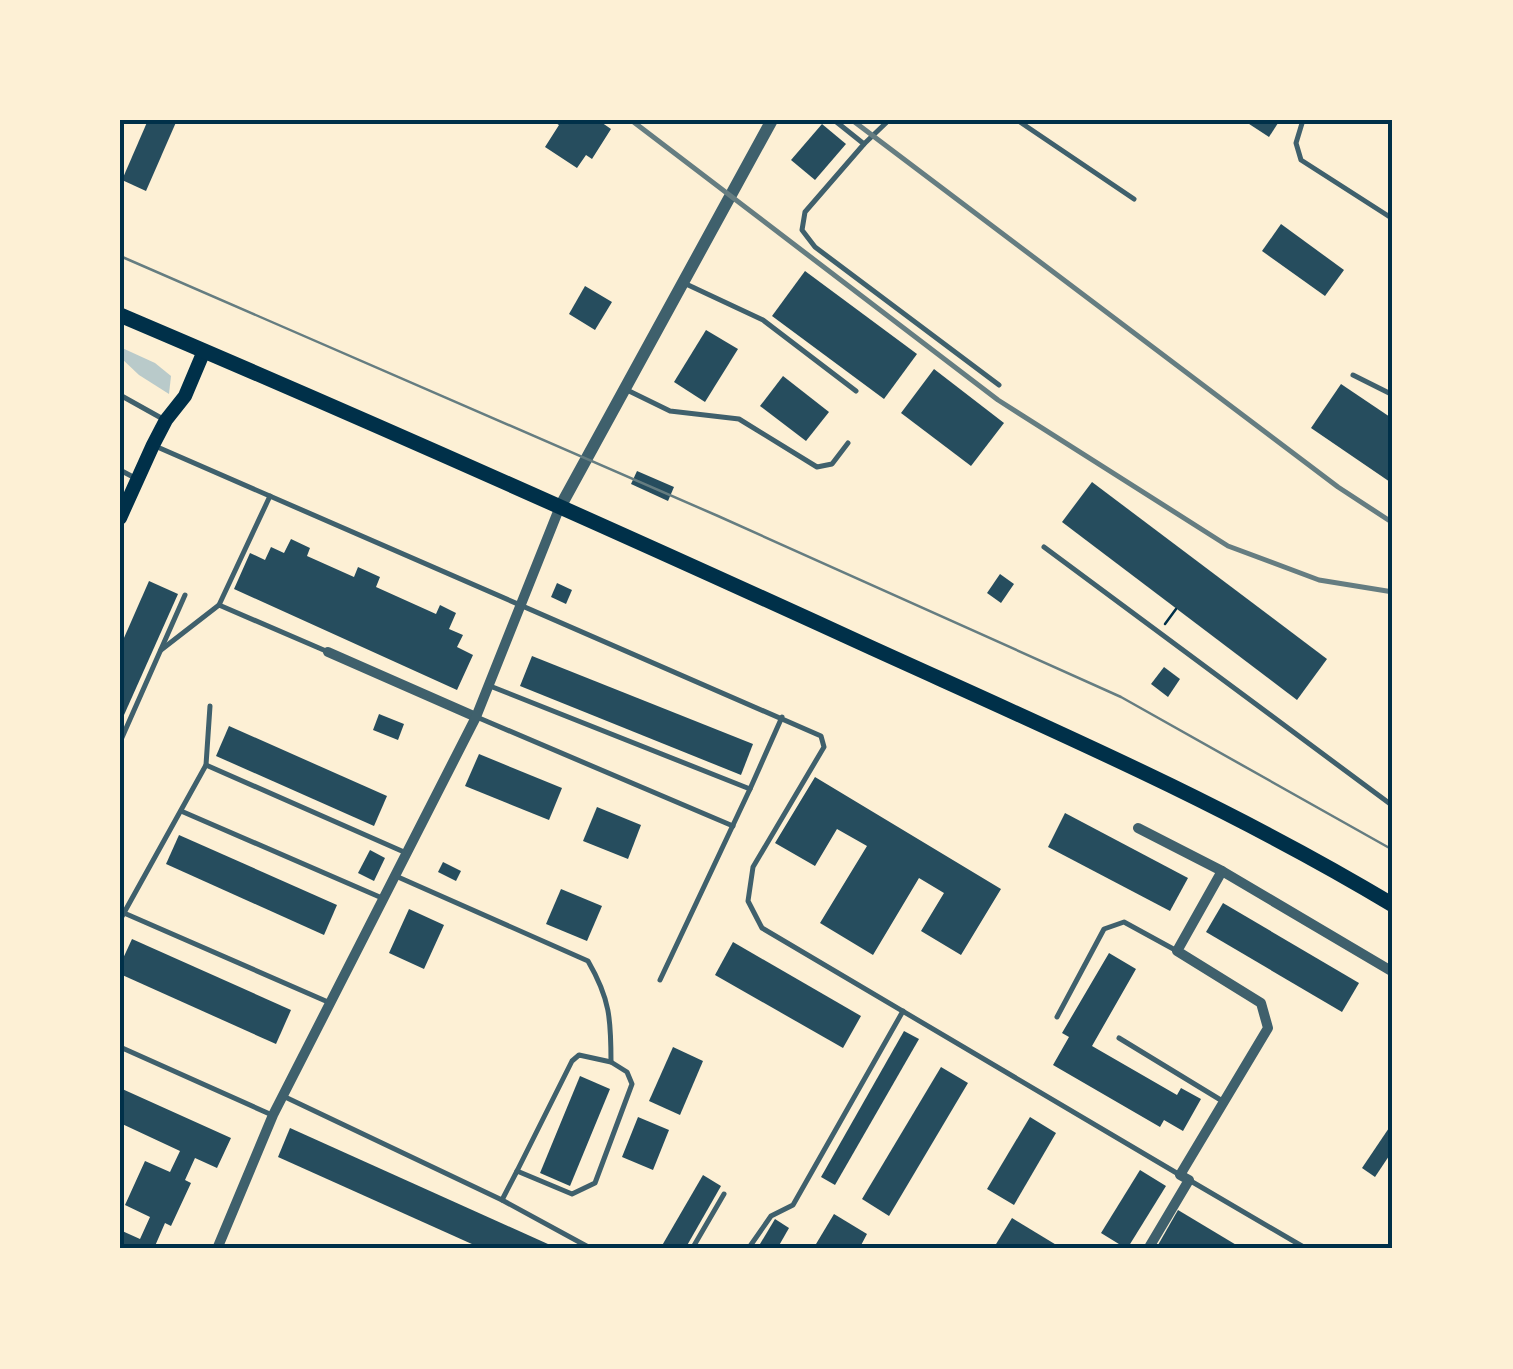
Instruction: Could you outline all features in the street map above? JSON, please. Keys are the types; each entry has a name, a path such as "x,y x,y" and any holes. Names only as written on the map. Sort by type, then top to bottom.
{"main road":[{"path":"120,315 737,586 1187,794 1283,841 1393,905"},
{"path":"120,518 152,445 185,396 204,350"}],"street":[{"path":"217,1249 273,1115 476,717 559,509 772,120"},
{"path":"328,652 476,717"},
{"path":"1138,828 1222,871 1393,972"},
{"path":"1148,1249 1224,1102 1268,1028 1262,1003 1177,951 1222,871"}],"lane":[{"path":"834,120 864,144"},
{"path":"889,120 806,212 802,230 816,248 999,385"},
{"path":"1017,120 1134,199"},
{"path":"1302,120 1296,143 1302,160 1393,219"},
{"path":"683,283 763,320 856,391"},
{"path":"1353,375 1393,395"},
{"path":"624,389 670,411 739,419 816,467 832,464 848,442"},
{"path":"120,395 166,420"},
{"path":"152,445 821,736 824,746 753,866 748,901 762,928 1307,1249"},
{"path":"120,470 137,479"},
{"path":"161,650 218,605 270,496"},
{"path":"1044,547 1393,806"},
{"path":"120,742 186,595"},
{"path":"218,605 328,652"},
{"path":"490,686 750,789"},
{"path":"210,706 206,765 122,916 330,1003"},
{"path":"476,717 733,826"},
{"path":"660,980 782,717"},
{"path":"206,765 407,853"},
{"path":"182,811 382,898"},
{"path":"395,876 588,962 604,988 611,1014 611,1062"},
{"path":"1057,1017 1104,929 1124,922 1177,951"},
{"path":"748,1249 770,1216 793,1205 903,1011"},
{"path":"1119,1038 1224,1102"},
{"path":"120,1047 273,1115"},
{"path":"502,1200 564,1069 579,1055 611,1062 627,1072 632,1084 595,1183 572,1194 517,1171"},
{"path":"283,1096 502,1200 592,1249"},
{"path":"692,1249 724,1194"}],"path":[{"path":"1160,632 1176,608"}],"shaded area":[{"path":"120,347 155,363 171,376 169,394 120,357"}],"building":[{"path":"148,120 177,120 146,191 122,180"},
{"path":"551,120 598,120 611,129 592,159 586,155 577,168 545,147 559,125"},
{"path":"1243,120 1280,120 1269,137"},
{"path":"822,124 846,144 815,180 791,160"},
{"path":"1281,224 1344,270 1325,296 1262,251"},
{"path":"805,271 917,354 884,399 772,316"},
{"path":"585,286 612,302 595,330 569,314"},
{"path":"706,330 738,349 705,402 674,382"},
{"path":"934,369 1004,423 971,466 901,413"},
{"path":"783,376 829,412 806,441 760,406"},
{"path":"1341,384 1393,419 1393,484 1311,428"},
{"path":"637,471 674,487 668,501 631,484"},
{"path":"1092,482 1327,659 1297,700 1062,522"},
{"path":"291,539 310,548 307,556 354,577 358,567 380,577 376,587 436,614 440,605 456,613 449,629 463,635 457,647 473,655 457,690 234,589 250,553 265,560 271,547 284,553"},
{"path":"1000,574 1014,584 1001,603 987,593"},
{"path":"149,581 178,594 120,724 120,647"},
{"path":"557,583 572,590 566,604 551,597"},
{"path":"532,656 753,744 741,775 520,686"},
{"path":"1164,667 1180,679 1168,697 1151,684"},
{"path":"379,714 404,724 398,740 373,730"},
{"path":"229,726 387,796 374,826 216,756"},
{"path":"479,754 562,788 549,820 465,786"},
{"path":"815,777 1001,889 961,955 921,931 944,893 919,878 873,955 820,923 867,846 837,829 815,866 775,843"},
{"path":"597,807 641,825 628,859 583,841"},
{"path":"1065,813 1188,878 1170,911 1048,847"},
{"path":"179,835 337,905 324,935 166,864"},
{"path":"370,850 385,858 374,881 358,873"},
{"path":"443,862 461,871 456,881 438,872"},
{"path":"561,889 602,906 587,941 546,924"},
{"path":"1223,903 1359,983 1342,1012 1206,932"},
{"path":"409,909 444,925 424,969 389,953"},
{"path":"132,939 291,1010 276,1044 120,974"},
{"path":"733,942 861,1016 843,1048 715,975"},
{"path":"1109,953 1136,969 1092,1046 1177,1095 1181,1088 1201,1099 1183,1131 1164,1120 1160,1127 1053,1065 1069,1037 1062,1033"},
{"path":"904,1031 919,1039 835,1185 821,1177"},
{"path":"673,1047 703,1061 680,1115 649,1101"},
{"path":"941,1067 968,1083 889,1216 862,1199"},
{"path":"580,1076 610,1089 570,1186 540,1173"},
{"path":"120,1088 231,1138 217,1168 195,1158 185,1180 191,1183 171,1226 165,1223 155,1246 162,1249 120,1249 120,1230 140,1239 150,1217 125,1205 145,1161 170,1172 180,1151 120,1123"},
{"path":"638,1117 669,1130 653,1170 622,1157"},
{"path":"1030,1117 1056,1133 1014,1205 987,1189"},
{"path":"1393,1122 1393,1150 1375,1177 1362,1168"},
{"path":"290,1128 559,1249 483,1249 278,1157"},
{"path":"1140,1170 1166,1186 1127,1249 1101,1233"},
{"path":"703,1175 721,1186 685,1249 660,1249"},
{"path":"1178,1210 1243,1249 1164,1249 1158,1245"},
{"path":"834,1214 867,1234 859,1249 813,1249"},
{"path":"1012,1218 1063,1249 993,1249"},
{"path":"775,1219 789,1228 777,1249 757,1249"}],"tram line":[{"path":"120,256 718,516 1121,697 1393,850"}],"railway":[{"path":"631,120 998,400 1228,546 1319,580 1393,592"},
{"path":"852,120 1338,487 1393,523"}]}
